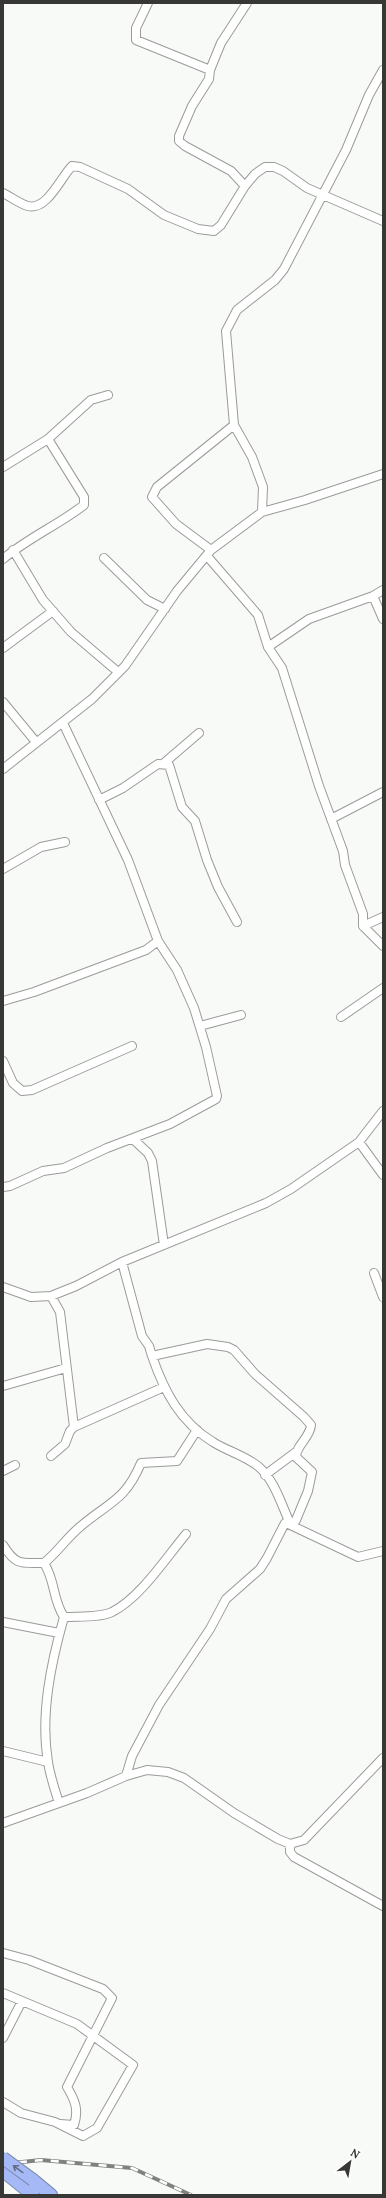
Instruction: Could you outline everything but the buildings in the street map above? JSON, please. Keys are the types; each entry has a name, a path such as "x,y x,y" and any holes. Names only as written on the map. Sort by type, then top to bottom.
{"highway":[{"path":"3,2158 31,2188"},
{"path":"3,2171 31,2188 51,2195"}],"street":[{"path":"148,3 136,28 136,40 210,70"},
{"path":"245,186 231,171 179,141 179,136 192,106 208,79 221,43 247,3"},
{"path":"262,512 263,487 252,457 234,425 226,331 237,310 275,280 284,268 346,150 368,95 383,70"},
{"path":"3,193 29,206 39,206 52,193 72,166 80,167 128,189 164,215 207,232 214,231 221,225 245,186 255,174 265,167 274,168 323,195 383,221"},
{"path":"3,467 48,439 91,400 108,395"},
{"path":"234,425 157,487 152,494 152,497 176,524 209,553 258,615 268,647 282,668 286,679 331,819 343,851 345,865 363,914 363,926 383,946"},
{"path":"3,559 13,550 70,516 84,505 84,497 48,439"},
{"path":"3,769 92,699 125,666 165,609 209,553 262,512 305,500 383,474"},
{"path":"13,550 26,574 53,611 72,632 118,672"},
{"path":"104,558 147,600 165,609"},
{"path":"268,647 309,619 373,596 383,590"},
{"path":"373,596 383,619"},
{"path":"3,648 53,611"},
{"path":"3,702 36,742"},
{"path":"3,1187 10,1186 43,1171 64,1168 107,1148 170,1124 216,1099 215,1084 200,1026 178,970 158,941 128,860 63,723"},
{"path":"99,800 123,788 158,764 164,763 199,733"},
{"path":"164,763 169,765 182,807 195,822 218,887 237,922"},
{"path":"331,819 383,792"},
{"path":"3,869 41,847 65,842"},
{"path":"363,926 383,917"},
{"path":"3,1001 34,992 146,950 158,941"},
{"path":"341,1017 383,988"},
{"path":"200,1026 241,1015"},
{"path":"3,1061 13,1083 22,1091 32,1090 132,1046"},
{"path":"3,1287 31,1297 51,1296 76,1286 122,1262 266,1203 291,1189 360,1142 383,1111"},
{"path":"133,1139 148,1153 152,1161 164,1245"},
{"path":"360,1142 383,1175"},
{"path":"122,1262 142,1336 149,1346 171,1402 197,1430 212,1442 258,1466 273,1486 287,1523 358,1557 383,1552"},
{"path":"374,1273 383,1297"},
{"path":"51,1296 60,1312 74,1428"},
{"path":"152,1356 207,1344 228,1347 234,1350 250,1370 304,1417 311,1425 308,1434 296,1452 266,1475"},
{"path":"3,1386 66,1368"},
{"path":"51,1456 65,1444 70,1430 164,1387"},
{"path":"3,1545 10,1556 19,1564 44,1563 57,1553 80,1526 122,1497 135,1479 141,1463 177,1462 197,1430"},
{"path":"287,1523 294,1523 296,1520 308,1492 312,1472 296,1457 296,1452"},
{"path":"3,1471 15,1465"},
{"path":"126,1776 132,1756 159,1705 210,1629 226,1599 260,1569 268,1558 287,1523"},
{"path":"64,1617 97,1615 112,1612 133,1596 150,1579 186,1534"},
{"path":"44,1563 52,1575 58,1607 64,1617 59,1633 47,1707 48,1762 59,1803"},
{"path":"3,1622 59,1633"},
{"path":"3,1752 48,1762"},
{"path":"3,1823 59,1803 126,1776 147,1770 168,1772 184,1778 234,1813 278,1839 290,1844 304,1840 383,1758"},
{"path":"290,1844 290,1852 294,1858 383,1906"},
{"path":"3,1953 30,1960 103,1989 112,1998 91,2036 67,2087 76,2105 77,2112 74,2125 58,2124"},
{"path":"3,1993 77,2024 91,2036 133,2064 97,2128 83,2136 58,2124 27,2115 3,2102"},
{"path":"3,2038 22,2001"}],"railway":[{"path":"3,2164 41,2160 132,2168 191,2195"}]}
